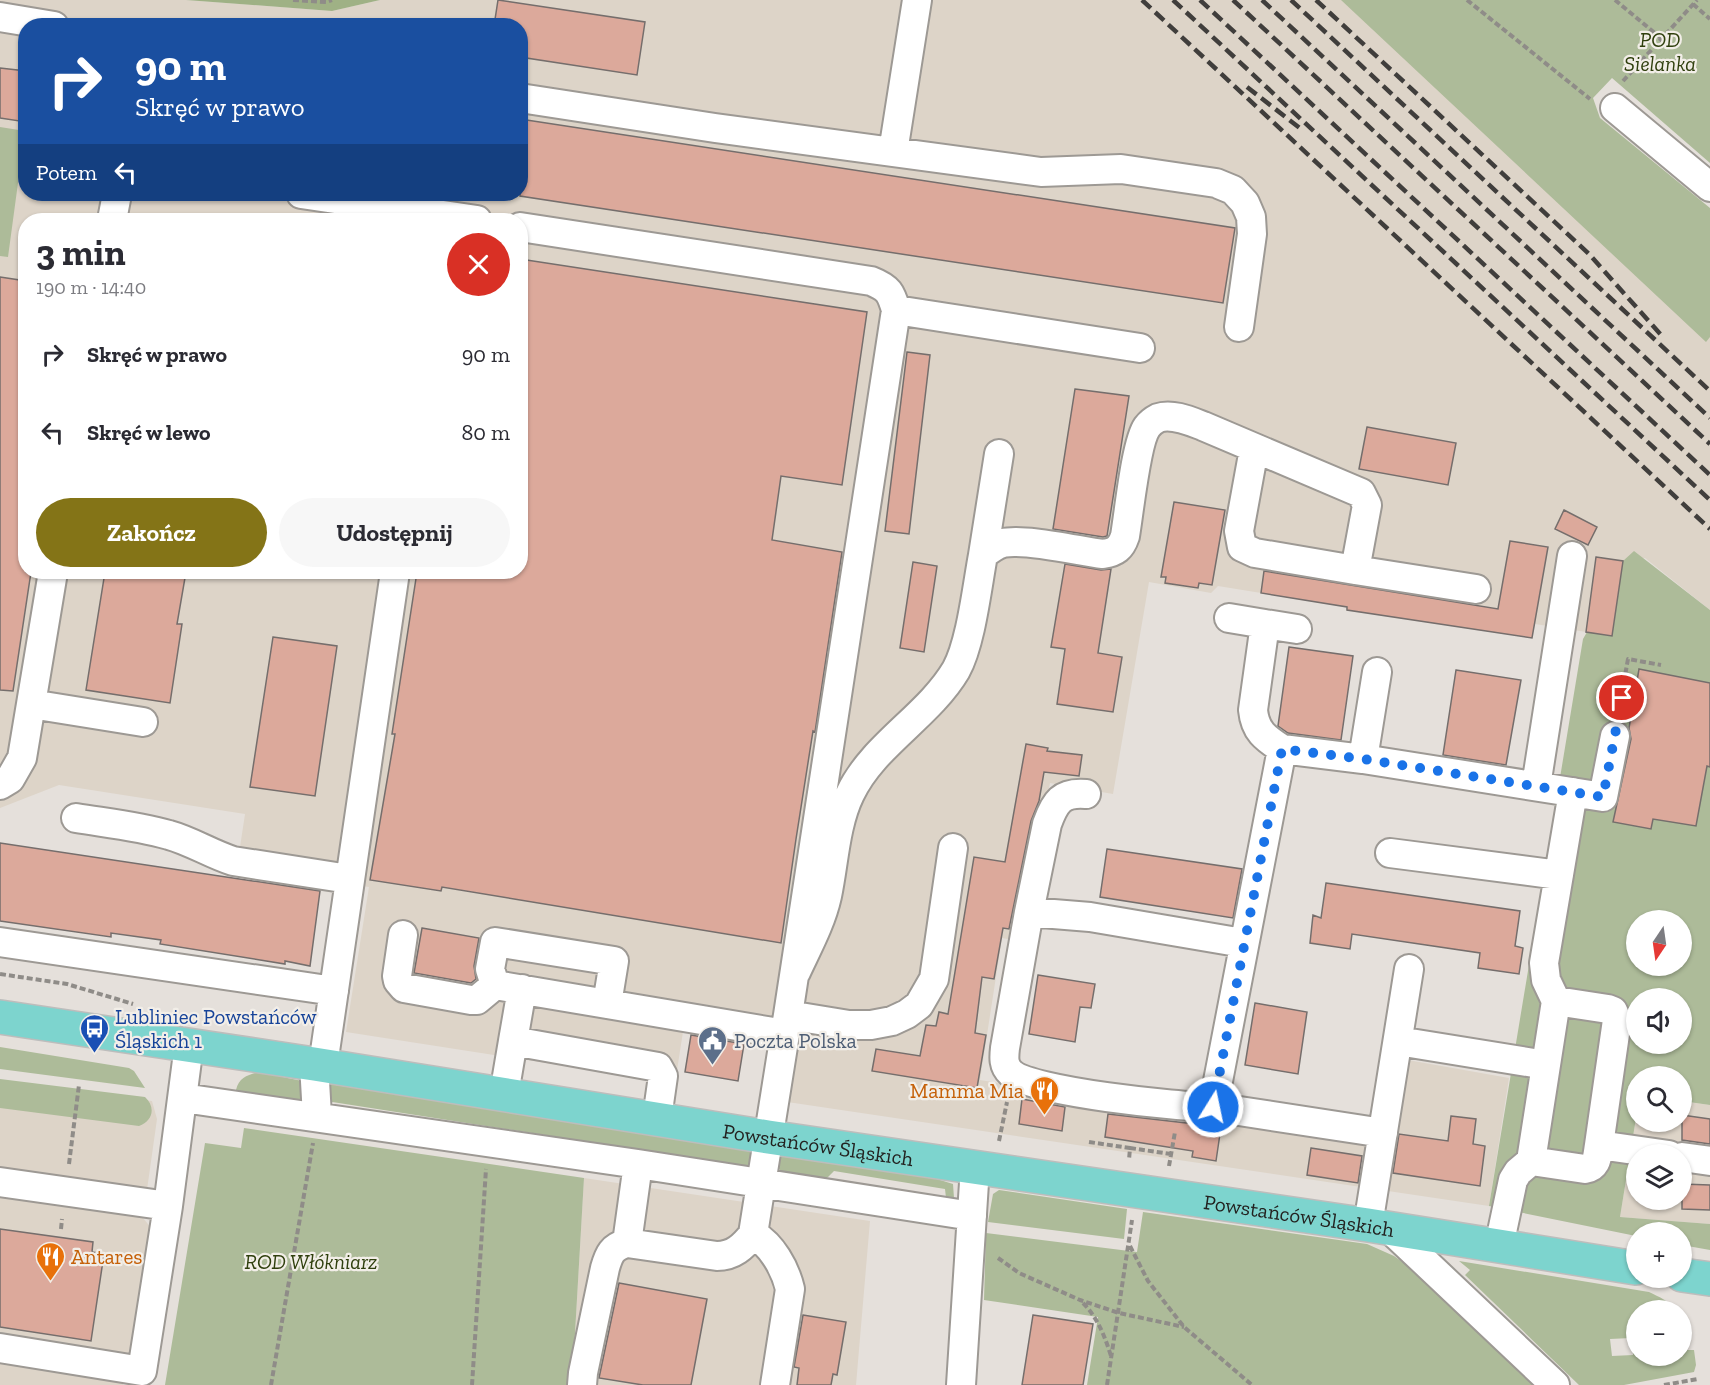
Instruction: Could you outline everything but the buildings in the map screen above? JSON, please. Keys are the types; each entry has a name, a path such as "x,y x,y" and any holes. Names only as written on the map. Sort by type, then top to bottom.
{"main road":[{"name":"Powstańców Śląskich","path":"0,1017 768,1137 1379,1227 1626,1266"},
{"path":"1692,1276 1710,1279"}],"street":[{"path":"893,152 917,0"},
{"path":"0,17 18,20"},
{"path":"528,99 715,128 1041,172 1121,169 1216,183 1233,190 1245,203 1251,217 1252,234 1239,327"},
{"path":"1616,108 1710,188"},
{"path":"344,201 418,213"},
{"path":"528,228 871,281 886,288 892,296 896,310 796,972 753,1234 738,1251 727,1256 627,1243 610,1252 582,1385"},
{"path":"896,310 1140,348"},
{"path":"983,555 993,547 1019,541 1103,554 1114,552 1122,544 1125,536 1142,438 1146,428 1158,418 1166,417 1189,421 1361,493 1367,505 1355,570"},
{"path":"1254,449 1239,531 1242,547 1255,553 1476,589"},
{"path":"796,972 823,911 841,822 858,779 936,697 956,670 965,649 999,454"},
{"path":"1536,786 1572,556"},
{"path":"0,785 10,779 22,758 52,579"},
{"path":"318,1116 318,1065 334,991 394,579"},
{"path":"1229,618 1297,629"},
{"path":"1265,624 1253,710 1254,720 1258,731 1265,739 1282,749 1363,759 1603,797 1615,736"},
{"path":"1363,759 1377,672"},
{"path":"31,704 143,722"},
{"path":"1213,1107 1282,749"},
{"path":"1499,1246 1513,1180 1518,1172 1531,1161 1556,1001 1543,970 1573,792"},
{"path":"1086,794 1074,793 1064,796 1056,804 1047,824 1005,1047 1006,1068 1012,1075 1044,1086 1179,1106 1213,1107 1383,1133"},
{"path":"76,818 167,834 215,856 233,861 349,879"},
{"path":"403,935 397,976 404,988 477,1000 508,987 607,1004 787,1024 871,1025 892,1021 919,1005 934,979 953,848"},
{"path":"1390,853 1559,875"},
{"path":"1029,912 1090,916 1243,943"},
{"path":"0,942 334,991"},
{"path":"504,1094 513,1041 508,987 490,969 495,942 614,961 607,1004"},
{"path":"1409,969 1383,1133 1379,1227 1555,1385"},
{"path":"1531,1161 1585,1169 1590,1168 1597,1161 1616,1016 1608,1009 1556,1001"},
{"path":"513,1041 658,1067 663,1076 657,1118"},
{"path":"1398,1041 1546,1065"},
{"path":"0,1348 139,1378 168,1206 189,1045"},
{"path":"183,1098 761,1182 971,1227"},
{"path":"1599,1145 1626,1149"},
{"path":"1692,1158 1710,1161"},
{"path":"627,1243 638,1164"},
{"path":"961,1385 975,1167"},
{"path":"0,1182 168,1206"},
{"path":"753,1234 771,1248 787,1278 789,1289 775,1385"}],"path":[{"path":"293,0 326,2 332,0"},
{"path":"1467,0 1589,99 1616,108 1620,85 1695,2 1710,19"},
{"path":"1615,0 1662,39"},
{"path":"1615,736 1628,659 1661,665"},
{"path":"999,1141 1012,1075"},
{"path":"61,1229 79,1085"},
{"path":"1169,1167 1179,1106"},
{"path":"271,1385 318,1116"},
{"path":"472,1385 488,1142"},
{"path":"1089,1142 1171,1154"},
{"path":"1129,1161 1130,1148"},
{"path":"1107,1385 1134,1210"},
{"path":"971,1227 1019,1273 1080,1300 1119,1313 1184,1327"},
{"path":"1130,1245 1148,1281 1184,1327 1252,1385"},
{"path":"1080,1300 1091,1311 1112,1357"},
{"path":"1664,1385 1698,1379"}],"shaded area":[{"path":"0,0 186,0 332,11 380,0 1424,0 1710,226 1710,610 1645,558 1623,561 1612,636 1535,624 1532,638 1346,610 1346,607 1218,586 1211,593 1149,582 1113,794 1050,783 1019,941 1002,938 980,1080 1387,1145 1402,1059 1509,1078 1489,1206 760,1098 774,1020 687,1006 675,1083 346,1032 369,887 237,867 245,814 59,785 0,808"},
{"path":"0,1082 152,1101 157,1119 143,1218 152,1229 123,1385 0,1385"},
{"path":"1692,1102 1710,1105 1710,1224 1620,1217 1626,1180 1626,1210 1692,1210 1692,1144 1632,1144 1634,1132 1692,1132"},
{"path":"584,1178 870,1221 856,1385 572,1385"}],"green space":[{"path":"186,0 380,0 332,11"},
{"name":"POD Sielanka","path":"1341,0 1710,0 1710,163 1612,78 1593,98 1600,118 1710,208 1710,337 1706,342"},
{"path":"0,127 18,130 18,183 8,257 0,256"},
{"path":"1634,551 1710,610 1710,1105 1692,1102 1692,1066 1626,1066 1626,1132 1634,1132 1632,1144 1626,1144 1626,1180 1620,1217 1684,1222 1626,1222 1626,1234 1489,1206 1583,639 1587,632 1612,636 1623,561"},
{"path":"0,1047 129,1068 134,1071 145,1088 0,1069"},
{"path":"259,1072 302,1081 306,1107 240,1096 236,1090 239,1082"},
{"path":"0,1079 145,1097 152,1109 147,1121 139,1126 0,1108"},
{"path":"322,1083 753,1148 750,1167 326,1101"},
{"name":"ROD Włókniarz","path":"244,1128 584,1178 572,1385 165,1385 205,1143 241,1148"},
{"path":"785,1152 914,1172 953,1184 954,1198 946,1198 945,1189 834,1171 818,1183 782,1174 776,1163"},
{"path":"999,1190 1127,1209 1124,1239 988,1222 993,1194"},
{"path":"1143,1212 1367,1244 1394,1256 1418,1273 1536,1385 1087,1385 1098,1317 984,1300 986,1233 1137,1252"},
{"path":"1692,1223 1710,1224 1710,1250 1692,1247"},
{"path":"1459,1261 1649,1292 1664,1300 1626,1300 1626,1338 1610,1339 1612,1356 1626,1355 1626,1366 1692,1366 1692,1350 1694,1350 1696,1365 1694,1372 1624,1385 1579,1385 1465,1275 1470,1270"}],"railway":[{"path":"1142,0 1710,529"},
{"path":"1173,0 1710,500"},
{"path":"1200,0 1710,475"},
{"path":"1233,0 1710,444"},
{"path":"1262,0 1710,418"},
{"path":"1291,0 1710,391"},
{"path":"1316,0 1589,254 1662,336"},
{"path":"1247,87 1301,129"}],"place":[{"name":"Lubliniec Powstańców Śląskich 1","path":"94,1054"},
{"name":"Poczta Polska","path":"713,1066"},
{"name":"Mamma Mia","path":"1045,1116"},
{"name":"Antares","path":"50,1282"}],"route":[{"path":"1213,1107 1282,749 1363,759 1603,797 1622,698"}]}
